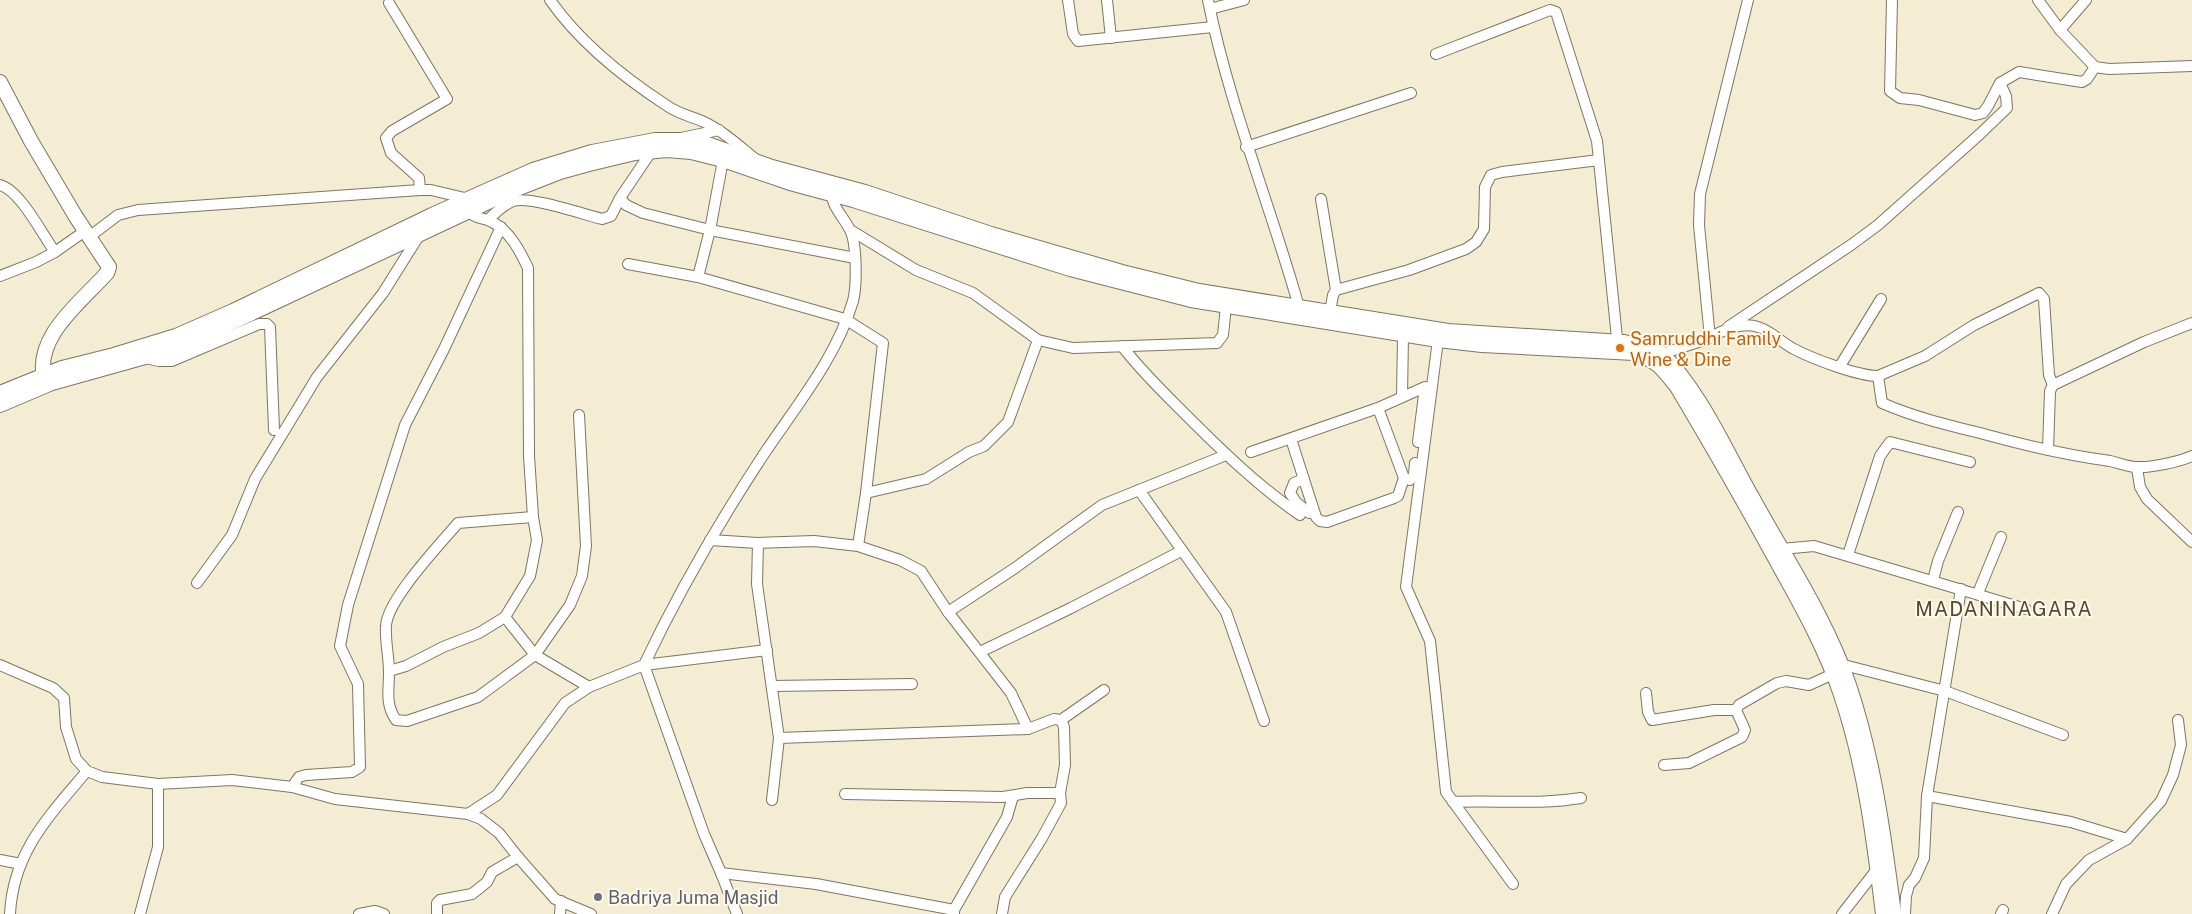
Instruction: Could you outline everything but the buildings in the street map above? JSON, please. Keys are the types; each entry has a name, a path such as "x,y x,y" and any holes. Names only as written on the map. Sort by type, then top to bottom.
{"main road":[{"path":"0,82 31,141 87,234 110,267 61,323 46,346 44,380"},
{"path":"0,393 176,336 438,219 533,170 568,159 655,140 679,140 705,143 759,162 792,178"},
{"path":"468,205 560,172 635,153 691,152 832,189 1070,270 1191,300 1226,306 1248,304 1299,307 1330,312 1404,334 1482,345 1646,346 1684,381 1705,412 1820,617 1837,669 1864,782 1878,868 1883,914"},
{"path":"832,189 866,192 991,234 1122,272 1248,304 1370,324 1618,347"},
{"path":"0,405 44,380 144,358 226,326 420,234 438,219"},
{"path":"1659,358 1661,366 1677,387 1707,437 1837,669 1861,725 1876,786 1894,914"}],"street":[{"path":"550,0 562,17 616,70 671,109 720,130 759,162"},
{"path":"1068,0 1075,40 1082,41 1213,27"},
{"path":"1107,0 1111,38"},
{"path":"1244,0 1209,5 1213,27 1246,146 1284,253 1299,307"},
{"path":"1710,338 1699,225 1700,194 1748,0"},
{"path":"1892,0 1890,91 1900,98 1919,100 1975,115 1982,112 1988,106 2000,83 2022,72 2085,82 2095,67"},
{"path":"2038,0 2060,30 2095,67 2108,69 2192,66"},
{"path":"2060,30 2086,0"},
{"path":"389,3 447,99 392,132 386,138 391,153 418,178 420,190"},
{"path":"1436,54 1550,10 1556,12 1597,141 1618,347"},
{"path":"1659,358 1710,338 1851,245 1878,225 2007,108 2006,96 2000,83"},
{"path":"1246,146 1411,93"},
{"path":"679,140 684,136 720,130"},
{"path":"488,220 500,208 512,202 526,200 602,219 611,216 620,198 651,152"},
{"path":"698,278 710,230 723,160"},
{"path":"1336,290 1409,270 1466,249 1476,242 1484,229 1485,186 1491,176 1502,172 1599,160"},
{"path":"0,184 18,196 55,252"},
{"path":"832,189 836,207 852,231 916,270 973,292 1038,340 1073,348 1217,343 1223,335 1226,306"},
{"path":"0,276 36,262 118,215 138,210 431,190 468,205 476,218 488,220 501,227 519,250 528,268 529,456 533,517 537,540 530,576 505,617 479,633 443,647 406,666 389,671"},
{"path":"620,198 626,205 643,213 710,230 855,258"},
{"path":"1321,199 1336,290 1330,312"},
{"path":"292,787 299,778 306,775 352,772 360,767 358,684 340,646 348,605 405,425 444,349 501,227"},
{"path":"737,914 704,834 644,665 665,621 710,540 747,480 829,358 853,300 856,274 852,231"},
{"path":"197,584 232,535 255,479 317,377 383,293 420,234"},
{"path":"628,264 698,278 846,319 883,343 858,546"},
{"path":"1723,330 1742,326 1758,327 1795,349 1869,376 1878,376 1925,356 1974,325 2039,293 2044,298 2049,375 2053,385"},
{"path":"1840,366 1881,299"},
{"path":"2048,450 2050,391 2053,385 2144,342 2192,323"},
{"path":"144,358 172,361 259,324 267,324 270,327 274,430"},
{"path":"1402,397 1404,334"},
{"path":"866,493 926,479 969,452 984,446 1008,422 1038,340"},
{"path":"1438,340 1406,587 1430,641 1446,792 1513,884"},
{"path":"1122,346 1136,364 1226,455 1275,498 1305,514 1290,493 1294,483 1304,479"},
{"path":"1878,376 1882,403 1905,413 2048,450 2137,468 2181,461 2192,456"},
{"path":"1251,452 1378,408 1425,386 1414,475 1410,480"},
{"path":"1291,439 1316,517 1320,521 1327,522 1398,496 1404,478 1378,408"},
{"path":"533,517 458,523 414,574 395,604 386,625 389,709 396,720 407,721 478,697 535,654 570,605 582,576 586,546 579,415"},
{"path":"1848,555 1880,456 1890,442 1970,462"},
{"path":"948,612 1015,568 1102,506 1226,455"},
{"path":"2137,468 2140,487 2147,499 2192,542"},
{"path":"1139,490 1226,612 1264,721"},
{"path":"1934,580 1938,561 1958,512"},
{"path":"1978,593 2001,537"},
{"path":"710,540 758,543 814,541 858,546 900,560 921,571 948,612 1011,693 1028,729"},
{"path":"758,543 757,584 779,738 772,800"},
{"path":"1782,549 1814,546 1927,580 1934,580 1978,593 2026,609"},
{"path":"980,652 1071,608 1181,551"},
{"path":"1905,914 1909,885 1915,878 1924,858 1927,841 1927,796 1961,589"},
{"path":"505,617 535,654 589,687"},
{"path":"468,814 497,795 565,703 589,687 644,665 767,650"},
{"path":"0,665 53,688 64,698 66,727 76,758 87,771 102,778 158,784 232,780 292,787 335,799 468,814 481,820 499,833 555,899 591,914"},
{"path":"1736,710 1739,705 1771,684 1786,681 1809,685 1837,669 1945,691 2063,735"},
{"path":"772,686 912,684"},
{"path":"779,738 877,736 1028,729 1054,719 1062,720 1104,690"},
{"path":"1646,693 1648,712 1652,720 1714,710 1736,710"},
{"path":"1664,765 1689,763 1742,737 1745,730 1736,710"},
{"path":"1002,914 1005,897 1042,838 1061,803 1060,793 1065,765 1064,727 1062,720"},
{"path":"2052,914 2066,884 2089,860 2127,839 2161,801 2173,775 2181,745 2178,720"},
{"path":"10,914 11,893 32,837 87,771"},
{"path":"140,914 158,847 158,784"},
{"path":"845,794 1013,796 1028,793 1060,793"},
{"path":"721,873 816,884 954,912 1007,817 1013,796"},
{"path":"1927,796 2071,822 2127,839"},
{"path":"1453,802 1489,800 1544,803 1581,798"},
{"path":"437,914 437,903 440,900 472,894 488,882 492,872 518,857"},
{"path":"0,860 21,864"},
{"path":"1842,914 1878,868"},
{"path":"560,914 561,901"},
{"path":"359,914 375,911 384,914"}],"place":[{"name":"Samruddhi Family Wine & Dine","path":"1620,348"},
{"name":"Badriya Juma Masjid","path":"598,897"}],"district":[{"name":"MADANINAGARA","path":"2004,609"}]}
